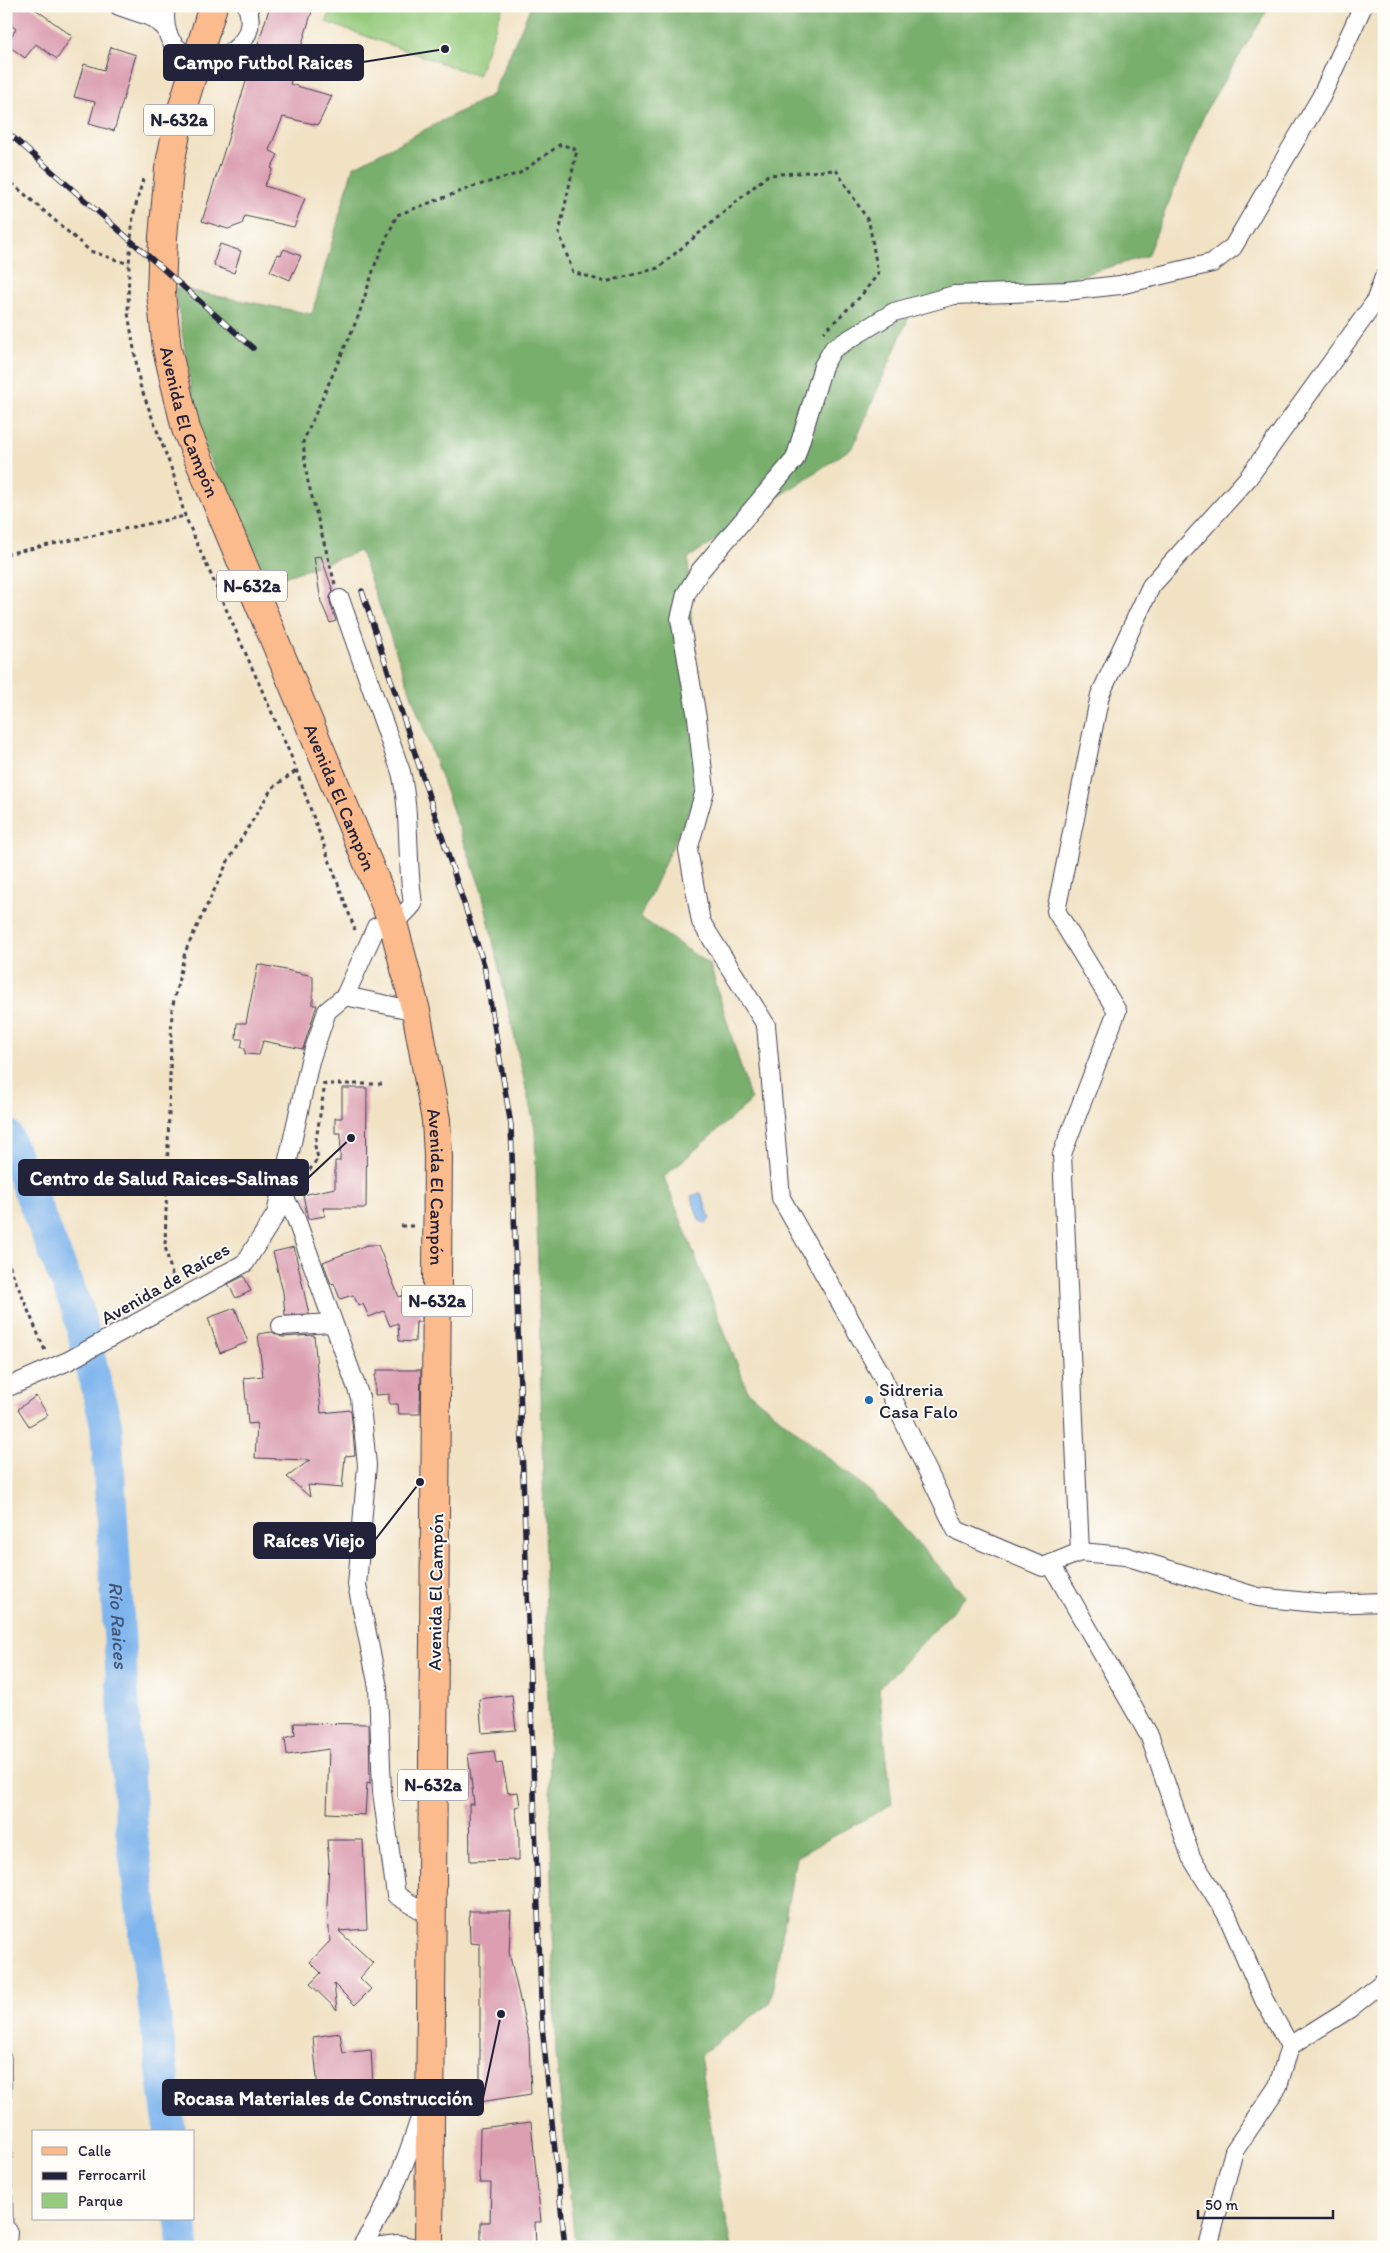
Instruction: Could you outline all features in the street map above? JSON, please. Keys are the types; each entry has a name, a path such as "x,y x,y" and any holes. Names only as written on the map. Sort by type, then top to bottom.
{"main road":[{"name":"N-632a","path":"197,59 213,6"},
{"name":"Avenida El Campón","path":"197,59 179,119 169,169 163,237 161,293 167,350 186,429 393,923 416,1011 436,1120 438,1156 429,2247"}],"street":[{"path":"119,6 151,17 165,27 176,48 197,59 211,60 224,56 236,48 246,31 248,8"},
{"path":"165,27 166,6"},
{"path":"1363,6 1321,97 1233,248 1212,263 1120,285 1066,291 954,295 894,312 833,349 823,366 795,459 700,571 686,594 680,619 697,718 705,790 688,850 701,922 766,1025 781,1198 881,1374 956,1530 1043,1568 1080,1552 1124,1556 1258,1597 1326,1604 1384,1602"},
{"path":"1080,1552 1062,1154 1117,1010 1056,911 1100,695 1151,586 1248,478 1375,302 1384,277"},
{"path":"340,599 401,772 407,800 408,871 413,904 405,915 393,923"},
{"name":"Avenida de Raíces","path":"6,1388 108,1340 245,1264 276,1214 310,1061 327,1011 345,996 376,927 393,923"},
{"path":"345,996 416,1011"},
{"path":"281,1192 295,1216 360,1397 367,1465 357,1585 378,1687 382,1792 396,1895 431,1916"},
{"path":"282,1326 332,1323"},
{"path":"1051,1564 1150,1737 1191,1857 1227,1915 1264,2000 1290,2046"},
{"path":"1208,2247 1234,2151 1278,2086 1290,2046 1349,2010 1384,1981"},
{"path":"361,2247 393,2194 408,2158 430,2089"},
{"path":"374,2247 398,2244 411,2247"}],"lane":[{"path":"6,2057 8,2239"}],"path":[{"path":"340,599 307,478 303,442 358,317 376,262 397,215 474,186 520,173 561,144 576,150 560,233 573,272 605,282 658,268 768,175 836,170 869,222 878,274 860,297 820,336 823,348 833,349"},
{"path":"6,178 90,251 129,264"},
{"path":"6,554 186,516"},
{"path":"178,1301 165,1246 172,1009 186,952 228,861 272,788 296,771"},
{"path":"318,1084 384,1084"},
{"path":"302,1171 309,1171 318,1158 315,1146 325,1084"},
{"path":"401,1226 413,1226"},
{"path":"6,1258 52,1368"}],"green space":[{"path":"332,6 503,6 478,76 326,22"},
{"path":"531,6 1270,6 1206,110 1147,256 1068,279 911,312 853,447 688,558 700,786 640,917 710,965 751,1101 664,1177 748,1392 872,1493 966,1596 879,1689 892,1804 796,1857 770,2003 700,2055 720,2188 732,2247 575,2247 556,2054 535,1129 482,892 360,551 266,583 198,433 175,288 312,314 353,167 492,95"}],"water":[{"path":"701,1193 710,1218 706,1224 699,1220 691,1196"}],"building":[{"path":"6,6 31,6 72,36 57,59 36,44 25,58 6,44 16,29 6,21"},
{"path":"270,6 296,6 312,11 290,84 332,96 318,125 283,117 269,150 278,155 264,186 305,198 294,227 245,216 242,224 228,229 202,221"},
{"path":"111,47 136,55 114,131 89,124 95,102 74,97 84,64 104,70"},
{"path":"220,244 241,251 234,273 215,266 214,262"},
{"path":"284,249 301,256 290,280 270,271 278,254 281,255"},
{"path":"321,556 333,591 330,602 336,621 330,623 321,602 314,557"},
{"path":"258,964 313,976 313,1005 317,1005 303,1049 263,1041 259,1055 245,1054 245,1048 241,1047 243,1039 236,1039 237,1023 246,1023"},
{"path":"342,1088 367,1088 366,1208 323,1208 325,1216 308,1219 303,1195 335,1188 335,1161 340,1161 341,1133 335,1133 335,1118 342,1118"},
{"path":"367,1245 378,1245 399,1297 421,1289 421,1322 416,1322 415,1342 399,1341 398,1323 390,1326 384,1311 369,1317 363,1304 359,1306 353,1295 340,1299 334,1283 331,1284 323,1262"},
{"path":"294,1247 309,1314 285,1315 283,1292 273,1252"},
{"path":"244,1276 251,1291 236,1298 228,1284"},
{"path":"235,1308 248,1342 220,1353 208,1318"},
{"path":"272,1332 282,1337 314,1335 321,1413 351,1410 355,1455 345,1456 342,1488 308,1485 310,1497 287,1477 310,1460 255,1458 257,1423 248,1424 244,1378 263,1376 258,1334"},
{"path":"377,1370 421,1370 420,1414 399,1414 398,1404 389,1404 389,1394 375,1395 375,1375"},
{"path":"36,1396 48,1415 29,1426 18,1409"},
{"path":"512,1695 516,1730 482,1733 479,1699"},
{"path":"294,1723 369,1724 370,1784 367,1783 365,1815 327,1813 329,1749 287,1755 285,1738 295,1735"},
{"path":"494,1751 496,1764 502,1763 508,1793 518,1792 520,1806 515,1807 519,1833 519,1860 470,1861 469,1804 474,1804 468,1754"},
{"path":"327,1840 363,1840 367,1929 339,1931 373,1963 360,1978 371,1989 355,2005 334,1984 337,2010 310,1984 321,1973 310,1962 330,1941 327,1906 329,1861"},
{"path":"469,1911 511,1911 509,1952 529,2039 531,2094 480,2102 480,1944 470,1943"},
{"path":"340,2033 343,2053 371,2050 373,2085 346,2088 348,2109 320,2111 313,2037"},
{"path":"531,2122 541,2222 535,2222 536,2247 481,2247 481,2222 490,2222 491,2183 480,2183 480,2128"}],"waterway":[{"name":"Río Raices","path":"6,1134 77,1308 106,1424 131,1826 170,2130"},
{"name":"Río Raices","path":"181,2220 183,2247"}],"railway":[{"path":"6,131 253,348"},
{"path":"362,591 484,965 511,1125 542,2026 565,2247"}],"place":[{"name":"Campo Futbol Raices","path":"445,49"},
{"name":"Centro de Salud Raices-Salinas","path":"351,1138"},
{"name":"Sidreria Casa Falo","path":"869,1400"},
{"name":"Raíces Viejo","path":"420,1482"},
{"name":"Rocasa Materiales de Construcción","path":"501,2014"}]}
